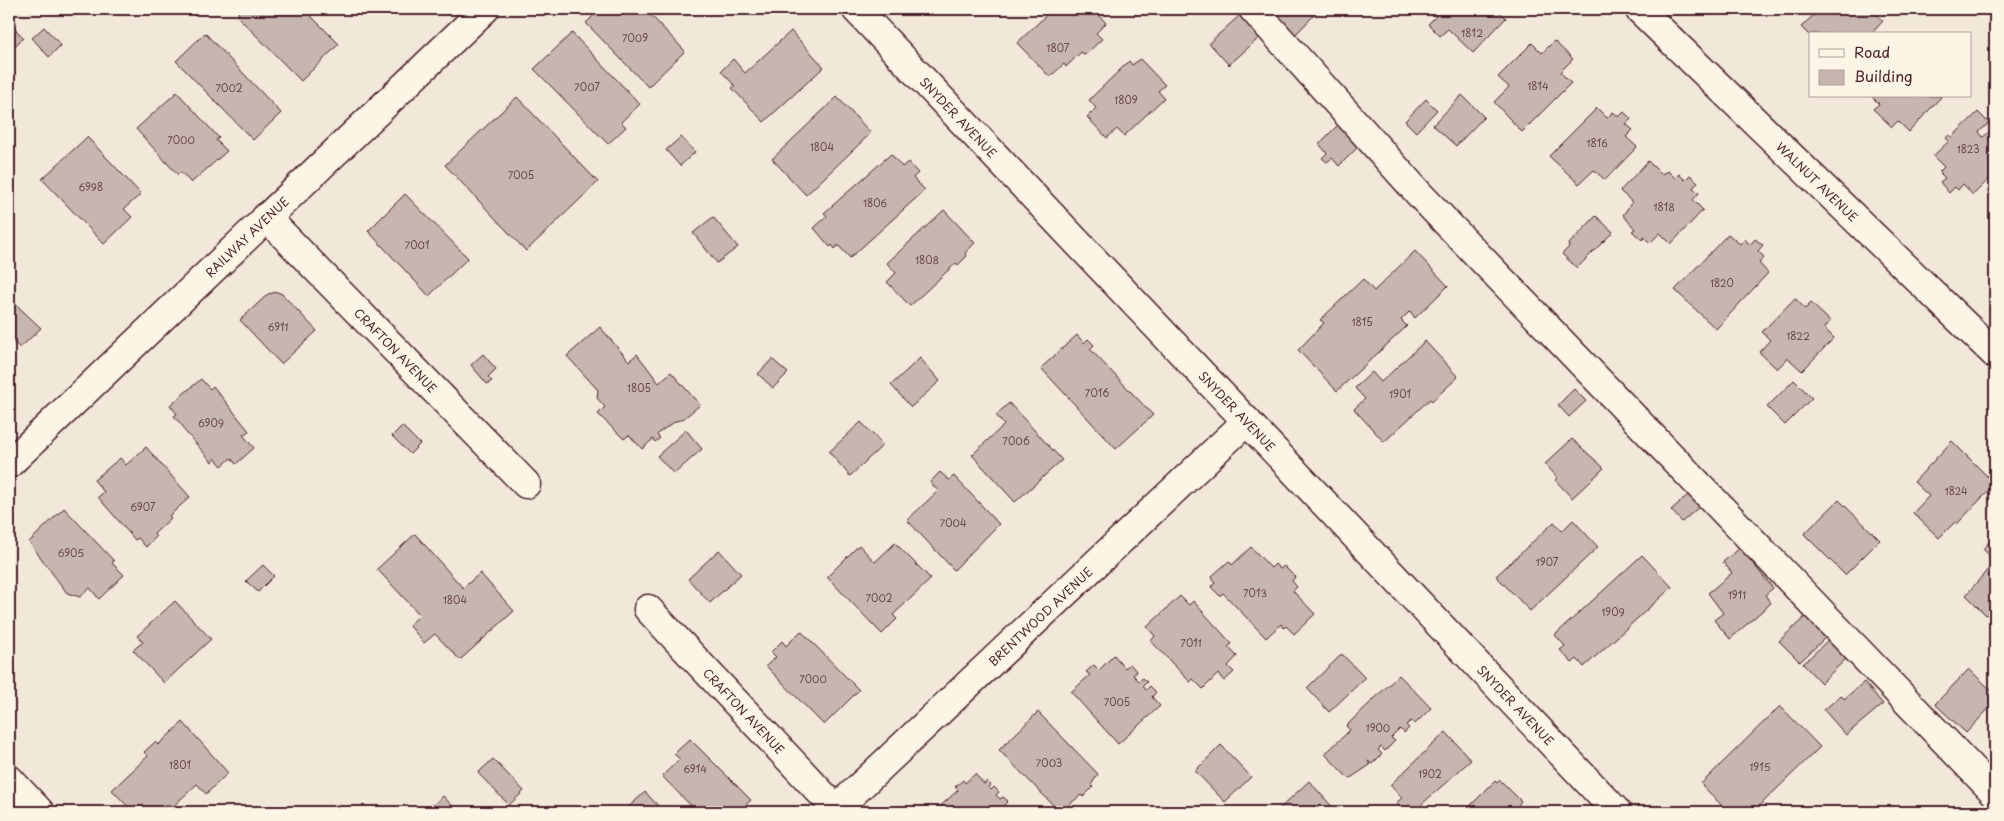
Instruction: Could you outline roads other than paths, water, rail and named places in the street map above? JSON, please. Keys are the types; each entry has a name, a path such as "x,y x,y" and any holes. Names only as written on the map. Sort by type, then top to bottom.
{"street":[{"name":"RAILWAY AVENUE","path":"9,464 485,9"},
{"name":"SNYDER AVENUE","path":"856,9 1617,812"},
{"path":"1253,9 1421,196 1995,793"},
{"name":"WALNUT AVENUE","path":"1639,9 1995,354"},
{"name":"CRAFTON AVENUE","path":"266,217 526,484"},
{"name":"BRENTWOOD AVENUE","path":"836,811 1247,421"},
{"name":"CRAFTON AVENUE","path":"648,609 836,811"},
{"path":"9,778 40,812"}]}
